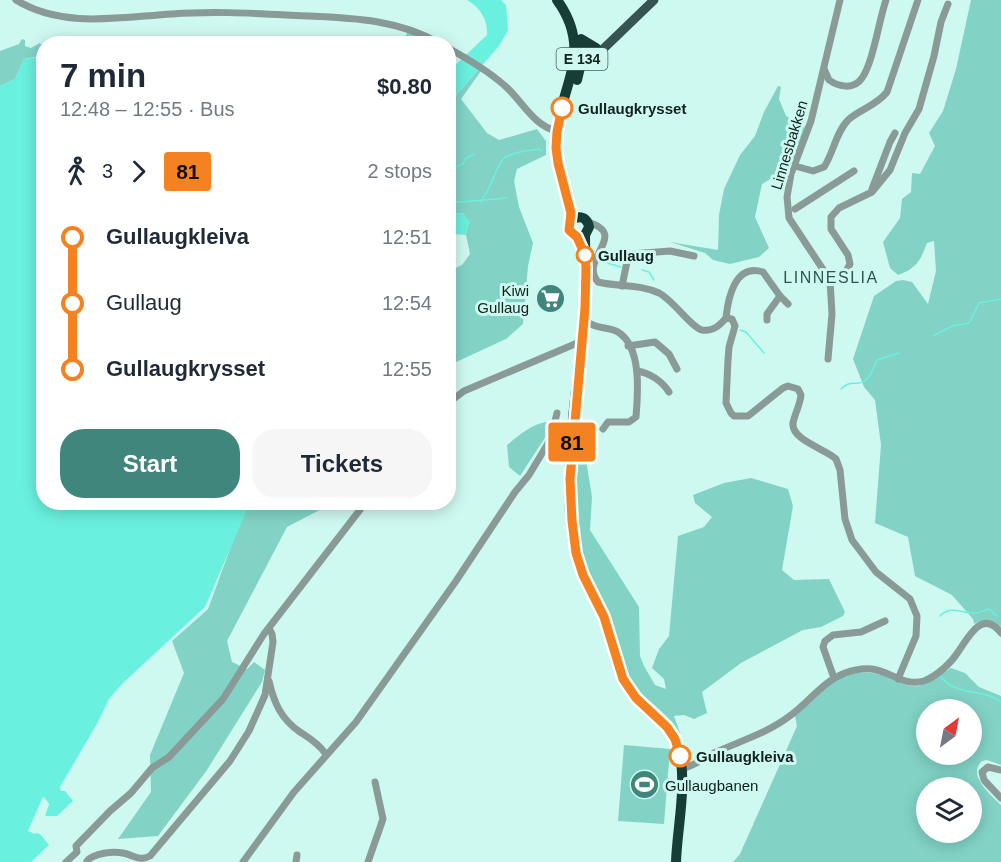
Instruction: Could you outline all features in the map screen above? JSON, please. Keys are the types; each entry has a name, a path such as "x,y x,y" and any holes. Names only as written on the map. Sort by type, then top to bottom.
{"highway":[{"name":"E 134","path":"559,0 576,21 581,39 577,80 560,119 557,132 558,163 569,199 582,227 585,255 586,290 570,479 576,553 583,575 604,617 623,679 636,698 660,718 671,732 677,745 681,769 676,862"},
{"name":"E 134","path":"559,0 571,26 580,56"},
{"name":"E 134","path":"581,39 596,48"}],"main road":[{"path":"580,56 593,58 654,0"},
{"path":"580,56 610,42"}],"street":[{"path":"16,0 37,9 83,19 211,12 364,19 411,29 425,36"},
{"name":"Linnesbakken","path":"828,359 832,314 829,278 788,214 788,187 808,132 840,0"},
{"path":"824,69 825,75 831,82 839,86 851,86 863,78 886,0"},
{"path":"795,166 813,171 824,167 842,127 852,117 883,97 890,85 918,0"},
{"path":"829,278 844,275 850,264 848,255 831,229 831,217 839,208 872,192 890,170 905,133 919,109 941,22 948,4"},
{"path":"456,52 482,68 513,93 541,125 557,132"},
{"path":"819,92 831,82"},
{"path":"872,192 888,146 895,134"},
{"path":"795,209 854,171"},
{"path":"582,227 599,232 603,237 604,243 595,261 595,279 600,283 649,290 662,295 671,300 696,327 704,330 716,328 726,318 733,288 740,277 749,271 763,272 788,304"},
{"path":"622,286 630,254 670,251 694,256"},
{"path":"767,320 769,310 780,296"},
{"path":"726,318 732,319 735,326 729,347 727,409 734,416 748,416 783,388 793,386 798,389 801,395 793,427 801,438 832,455 839,463 845,519 852,540 876,572 906,595 914,606 918,623 916,636 898,679"},
{"path":"591,324 615,331 623,337 637,371 636,417 629,422 608,422 603,429"},
{"path":"456,397 464,391 582,341"},
{"path":"628,346 655,342 669,354 677,369"},
{"path":"637,371 642,371 662,382 669,392"},
{"path":"243,862 294,792 356,723 456,581 546,445 557,413"},
{"path":"66,862 77,852 76,846 86,835 131,793 152,768 167,759 213,711 228,692 268,628 360,510"},
{"path":"834,678 823,647 825,640 833,635 861,632 885,621"},
{"path":"681,769 693,766 779,723 790,716 815,691 834,678 856,670 871,669 898,679 923,681 934,675 958,652 970,631 981,625 990,625 1001,633"},
{"path":"87,861 93,856 122,852 145,860 157,850 234,755 257,715 269,679 273,642 268,628"},
{"path":"269,679 273,700 282,715 290,725 321,747 325,753"},
{"path":"1001,770 988,767 982,772 984,780 1001,798"},
{"path":"368,862 383,819 375,782"}],"shaded area":[{"path":"467,0 501,0 506,5 508,30 499,46 456,97 456,64 487,35 483,15"},
{"path":"971,0 1001,0 1001,627 988,621 974,624 973,619 952,595 915,576 908,537 875,523 881,445 875,400 864,387 853,359 874,296 896,281 903,280 912,282 928,304 936,271 934,241 927,243 914,267 898,275 890,268 883,242 900,218 902,199 911,192 912,173 920,174 935,146 929,133 943,111 956,69"},
{"path":"408,31 418,36 406,36"},
{"path":"22,39 25,40 25,46 31,48 36,45 36,57 24,59 15,79 0,86 0,51 19,44"},
{"path":"36,57 36,510 247,510 205,607 123,683 109,699 60,787 61,791 65,791 73,801 57,816 45,816 49,804 44,797 28,831 40,834 49,845 31,862 0,862 0,86 15,79 24,59"},
{"path":"479,69 481,71 461,99 487,133 499,140 537,129 546,141 546,155 517,169 514,181 519,207 533,243 528,266 523,324 506,339 456,362 456,268 462,265 470,254 466,235 469,222 463,213 456,214 457,94"},
{"path":"778,86 781,87 779,99 786,116 804,126 805,130 790,167 762,184 755,217 769,248 759,257 730,264 713,260 705,253 670,242 718,250 719,215 724,189 740,155 755,136 764,112"},
{"path":"463,213 470,222 466,235 456,234 456,214"},
{"path":"546,422 549,425 548,433 520,476 509,467 507,445 530,428"},
{"path":"577,453 585,454 592,497 590,530 639,607 640,656 655,685 666,689 664,679 652,668 659,649 669,636 678,536 704,527 712,517 695,503 693,495 724,483 751,478 788,489 793,506 782,570 794,580 829,579 845,612 843,616 821,627 803,630 741,663 702,692 707,713 694,719 684,715 674,716 681,736 670,720 635,687 625,672 609,618 582,559 576,520"},
{"path":"246,510 320,510 287,527 227,641 232,662 247,669 254,662 265,670 262,682 207,770 158,836 118,839 151,792 150,755 184,673 172,641 208,609"},
{"path":"951,668 965,673 979,687 1001,696 1001,765 987,760 982,761 982,699 916,699 916,765 979,765 979,777 916,777 916,843 982,843 982,784 1001,805 1001,862 733,862 740,854 797,726 795,716 815,697 847,675 859,673 872,673 906,685 914,686 925,683"},
{"name":"Gullaugbanen","path":"624,745 670,749 664,824 618,821"}],"pier":[{"path":"43,797 49,804 44,814 48,818 43,819 41,815 44,802 32,829 41,831 40,834 36,832 35,834 28,831"}],"waterway":[{"path":"480,202 488,191 499,164 506,157 539,149 542,151"},
{"path":"456,167 474,154"},
{"path":"456,202 507,198"},
{"path":"601,258 607,263 621,267"},
{"path":"642,270 649,272 654,280"},
{"path":"933,336 952,326 969,323 979,303 1001,299"},
{"path":"740,330 746,332 764,353"},
{"path":"841,389 848,384 863,382 871,374 877,360 899,353"},
{"path":"940,616 952,610 978,613 989,609 997,616"},
{"path":"939,675 953,687 993,697 1001,702"}],"bus line":[{"name":"81","path":"562,108 556,138 558,163 569,199 572,219 569,230 577,237 585,255 586,268 585,308 570,479 574,543 583,575 604,617 623,679 636,698 660,718 671,732 680,756"}],"place":[{"name":"Gullaugkrysset","path":"562,108"},
{"name":"Gullaug","path":"585,255"},
{"name":"Kiwi Gullaug","path":"550,299"},
{"name":"Gullaugkleiva","path":"680,756"},
{"name":"Gullaugbanen","path":"644,785"}],"district":[{"name":"LINNESLIA","path":"831,277"}]}
